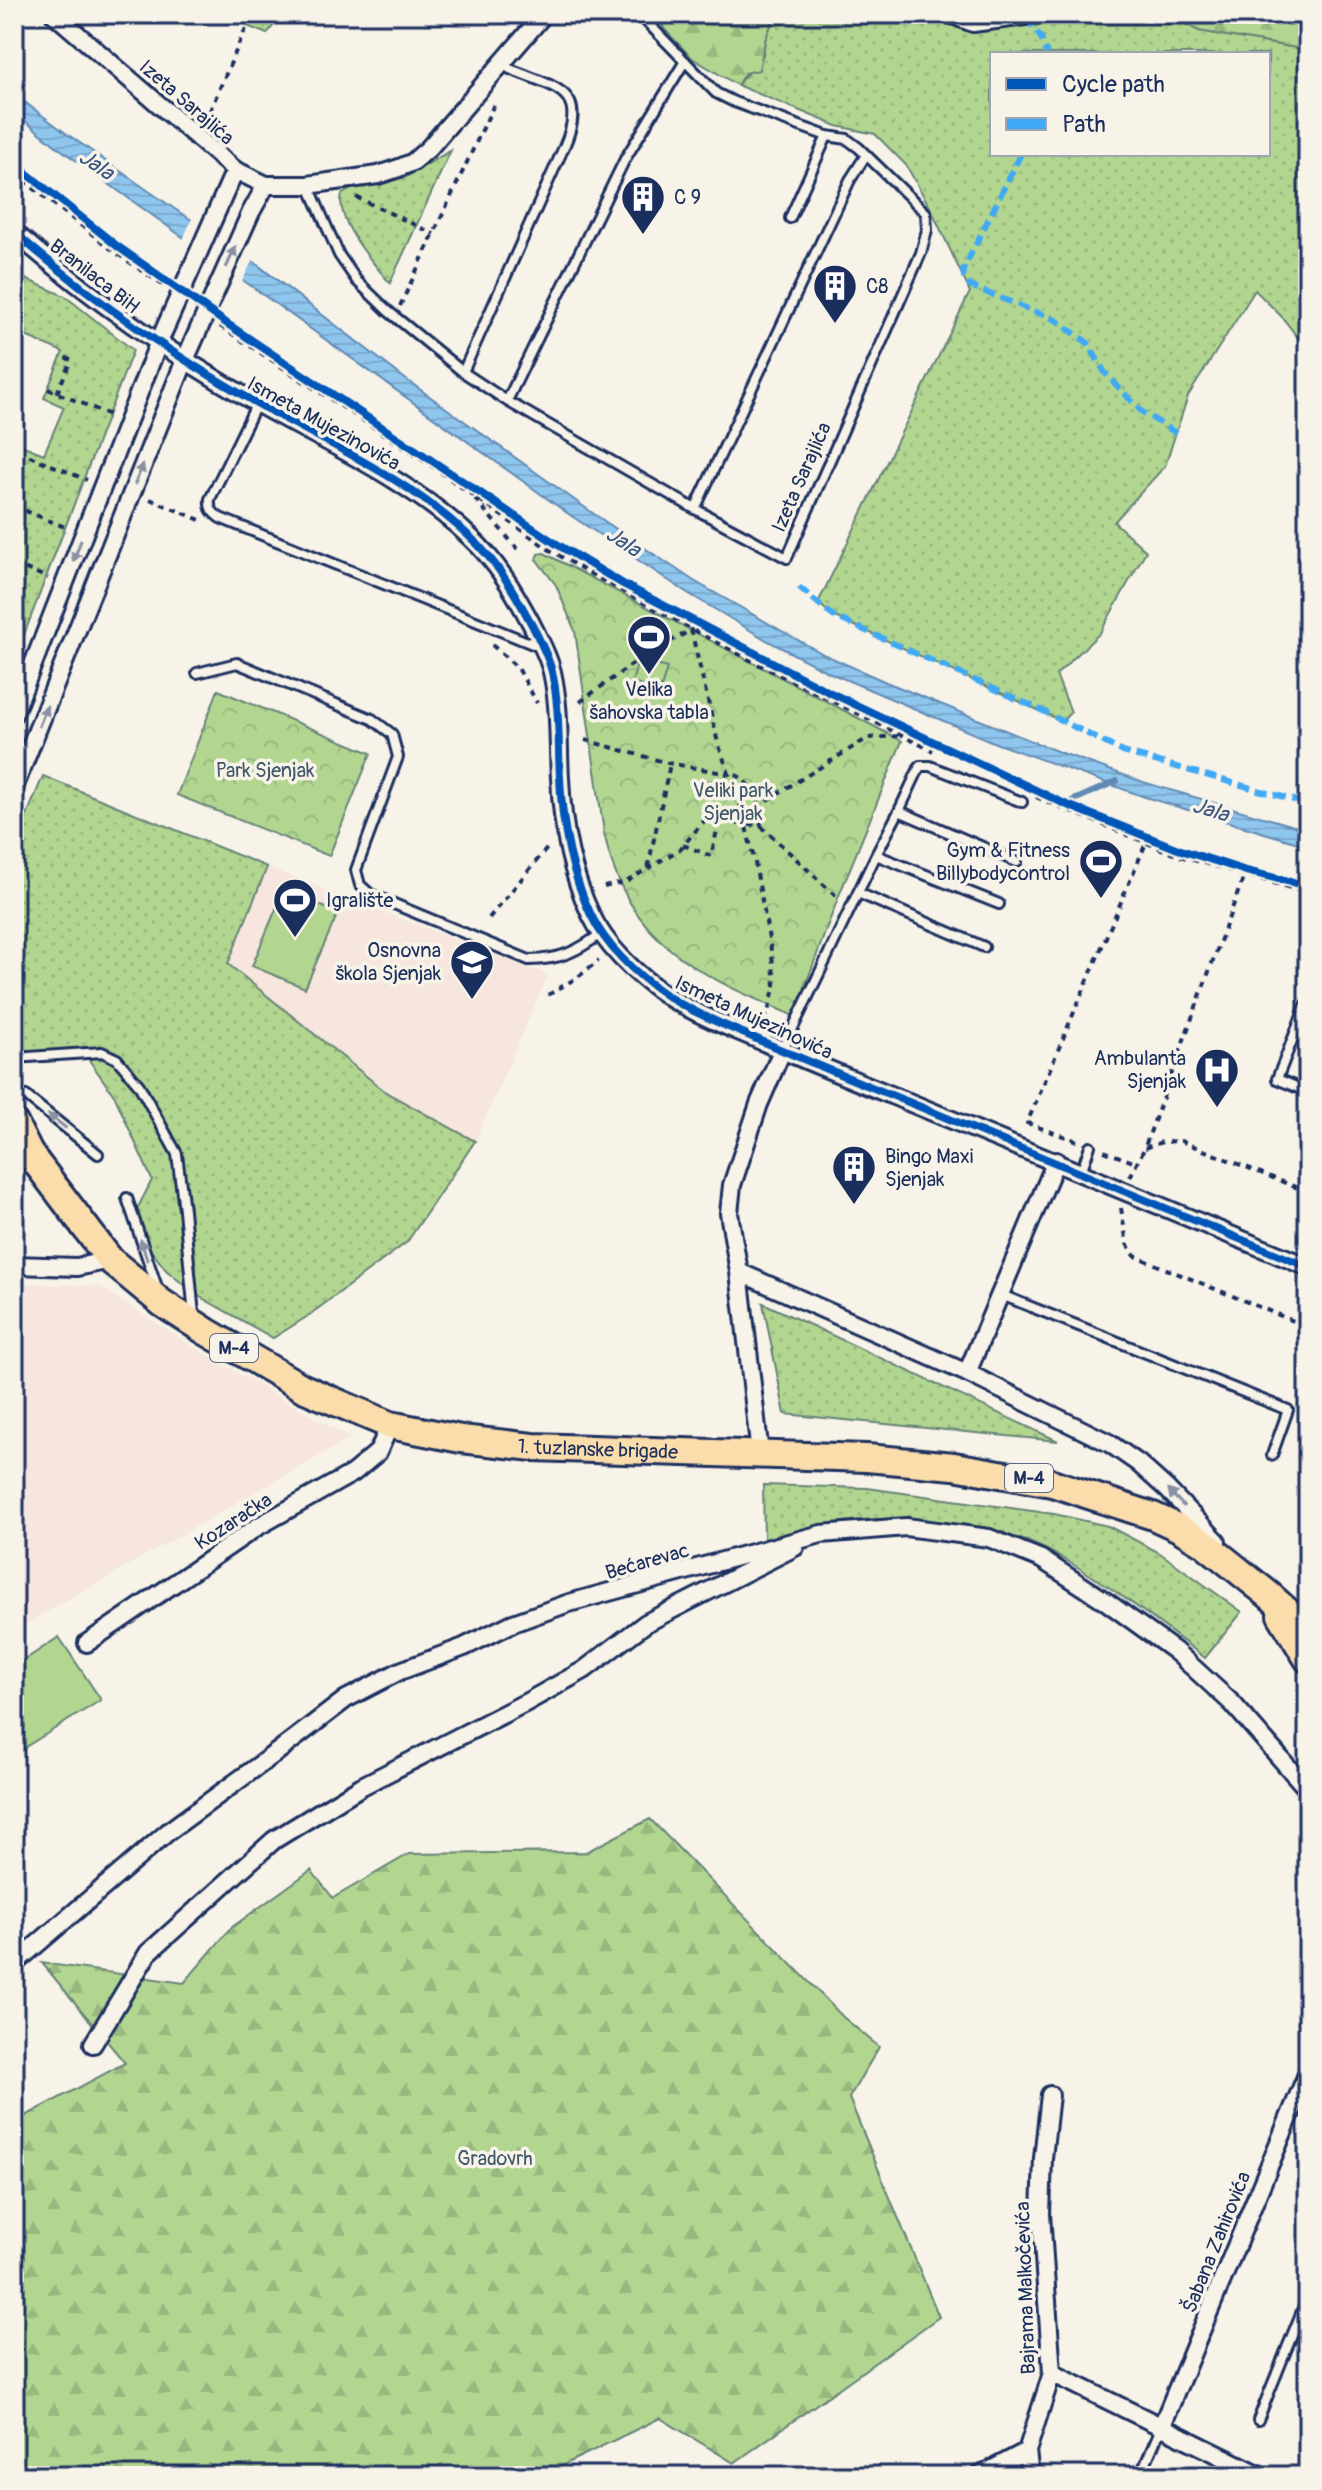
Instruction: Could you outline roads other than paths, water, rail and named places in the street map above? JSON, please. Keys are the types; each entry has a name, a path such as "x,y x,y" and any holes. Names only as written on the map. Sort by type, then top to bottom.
{"main road":[{"name":"1. tuzlanske brigade","path":"14,1123 29,1153 122,1272 196,1325 303,1388 390,1425 461,1439 533,1447 867,1458 954,1466 1052,1483 1153,1516 1179,1528 1204,1543 1308,1630"},
{"name":"1. tuzlanske brigade","path":"1269,1595 1308,1659"}],"street":[{"name":"Izeta Sarajlića","path":"54,14 235,170 266,185 317,184 378,175 413,162 429,148 544,14"},
{"path":"950,14 973,23 1041,14"},
{"path":"14,713 158,344 235,170"},
{"path":"14,788 185,360 266,185"},
{"name":"Branilaca BiH","path":"14,232 69,280 185,360"},
{"name":"Ismeta Mujezinovića","path":"185,360 418,494 471,537 508,579 552,669 566,837 578,881 591,916 624,961 674,1000 782,1051 1308,1267"},
{"name":"Ismeta Mujezinovića","path":"760,1454 729,1213 732,1185 759,1104 782,1051"},
{"path":"967,1373 1056,1161"},
{"path":"14,1265 77,1267 110,1260"},
{"path":"739,1272 967,1373 1109,1443 1167,1489 1269,1595"},
{"name":"Kozaračka","path":"87,1643 257,1527 353,1473 378,1452 390,1425"},
{"name":"Bećarevac","path":"14,1964 169,1831 346,1699 400,1671 569,1603 821,1534 906,1527 989,1538 1041,1559 1175,1651 1233,1704 1308,1790"},
{"path":"93,2044 148,1953 274,1840 362,1786 584,1670 646,1623 821,1534"},
{"name":"Šabana Zahirovića","path":"1161,2428 1308,2072"},
{"name":"Bajrama Malkočevića","path":"1030,2476 1027,2451 1052,2373 1041,2214 1050,2095"},
{"path":"1052,2373 1262,2476"},
{"path":"979,2476 1027,2451"}],"lane":[{"name":"Izeta Sarajlića","path":"317,184 339,255 357,281 463,372 507,401 695,509 787,558 926,239 926,213 847,139 827,136 724,97 707,85 639,14"},
{"path":"507,401 625,159 685,61"},
{"path":"463,372 573,121 569,98 556,88 510,69"},
{"path":"790,218 827,136"},
{"path":"695,509 850,180 866,155"},
{"path":"257,403 210,499 209,507 213,513 544,649"},
{"path":"197,673 237,663 372,719 392,734 398,757 356,870 360,885 370,894 529,960 560,957 602,933"},
{"path":"782,1051 920,766 930,766 1025,793"},
{"path":"899,811 1017,862"},
{"path":"876,855 999,904"},
{"path":"858,893 984,947"},
{"path":"1308,1000 1277,1079 1308,1092"},
{"path":"14,1058 102,1052 117,1059 139,1085 177,1154 191,1303 196,1325"},
{"path":"14,1093 26,1096 98,1154"},
{"path":"1081,1172 1090,1146"},
{"path":"127,1198 162,1303"},
{"path":"999,1294 1288,1410 1272,1455"},
{"path":"1258,2420 1308,2296"},
{"path":"1140,2476 1161,2428"}],"water":[{"name":"Jala","path":"14,94 179,212 228,242 404,378 594,514 694,581 825,655 886,682 1059,752 1146,783 1308,830 1308,846 1145,797 998,744 828,672 768,641 686,592 570,515 60,149 14,112"}],"waterway":[{"path":"1065,804 1117,781"}],"place":[{"name":"C 9","path":"643,236"},
{"name":"C8","path":"835,325"},
{"name":"Velika šahovska tabla","path":"649,676"},
{"name":"Gym & Fitness Billybodycontrol","path":"1101,900"},
{"name":"Igralište","path":"295,939"},
{"name":"Osnovna škola Sjenjak","path":"472,1001"},
{"name":"Ambulanta Sjenjak","path":"1217,1109"},
{"name":"Bingo Maxi Sjenjak","path":"854,1206"}],"park label":[{"name":"Park Sjenjak","path":"265,770"},
{"name":"Veliki park Sjenjak","path":"733,802"},
{"name":"Gradovrh","path":"495,2158"}]}
